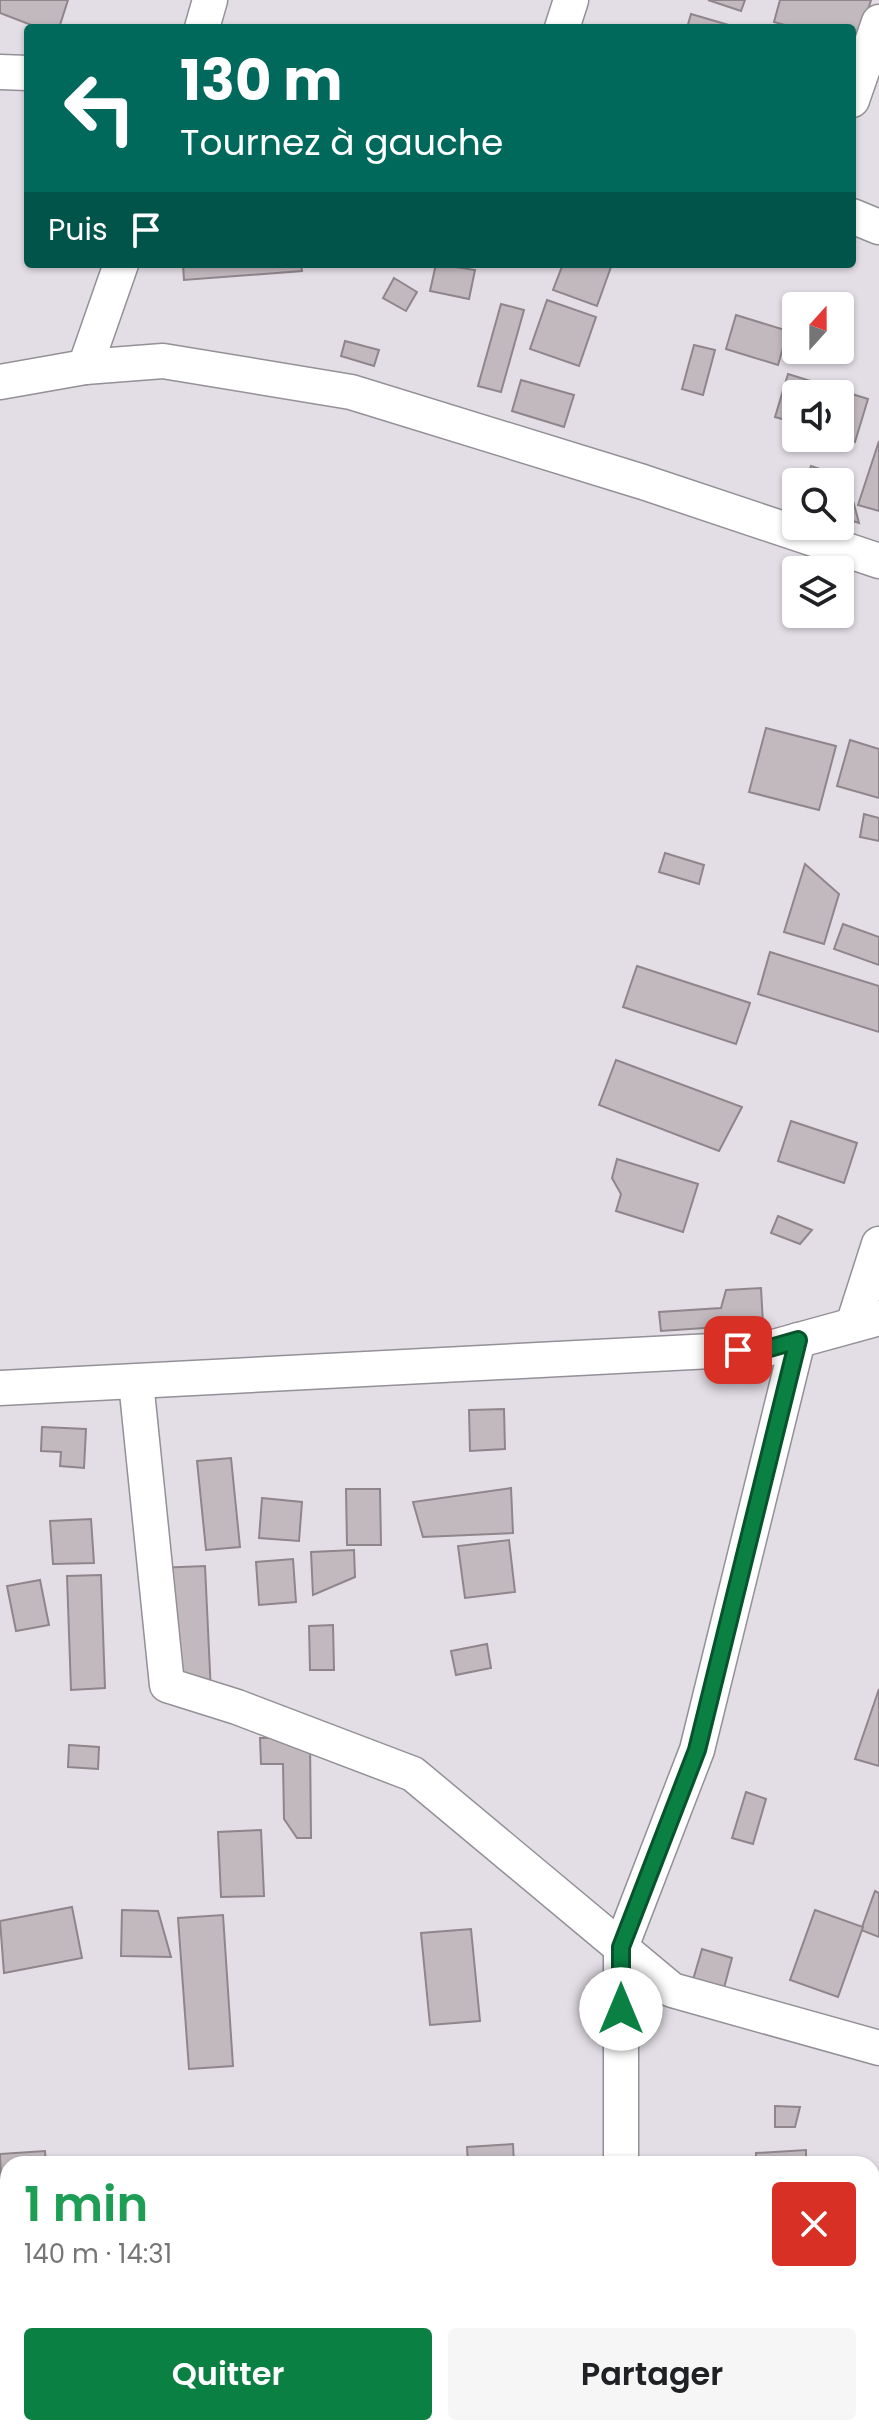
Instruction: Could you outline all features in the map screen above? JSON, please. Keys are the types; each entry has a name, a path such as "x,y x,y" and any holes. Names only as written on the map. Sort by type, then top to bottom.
{"street":[{"path":"203,24 210,0"},
{"path":"563,24 571,0"},
{"path":"856,88 879,22"},
{"path":"0,72 24,73"},
{"path":"856,218 879,227"},
{"path":"85,367 120,268"},
{"path":"0,382 85,367 163,361 351,392 643,482 879,561"},
{"path":"0,1388 770,1348 866,1321 879,1244"},
{"path":"621,2156 621,1947 697,1750 798,1340"},
{"path":"136,1382 167,1685 237,1707 413,1774 672,1990 879,2048"}],"building":[{"path":"0,0 68,0 60,24 29,24 0,13"},
{"path":"708,0 745,0 741,11"},
{"path":"780,0 871,0 858,45 856,24 774,22"},
{"path":"691,14 725,24 688,24"},
{"path":"183,268 302,268 302,271 184,280"},
{"path":"435,268 475,270 469,299 430,291"},
{"path":"561,268 611,268 597,306 553,290"},
{"path":"394,278 417,292 406,311 383,298"},
{"path":"547,300 596,317 579,366 530,349"},
{"path":"501,304 524,310 501,392 478,386"},
{"path":"736,315 782,329 782,351 778,365 726,349"},
{"path":"345,341 379,350 374,366 341,356"},
{"path":"694,345 715,350 703,395 682,389"},
{"path":"788,374 807,380 786,380"},
{"path":"521,380 574,395 564,427 512,411"},
{"path":"782,394 782,419 775,417"},
{"path":"854,395 868,399 854,442"},
{"path":"879,441 879,511 858,505"},
{"path":"854,504 859,523 854,521"},
{"path":"766,728 836,746 819,810 749,792"},
{"path":"850,740 879,749 879,798 837,786"},
{"path":"864,814 879,818 879,841 860,837"},
{"path":"665,853 704,865 699,884 659,872"},
{"path":"805,864 839,894 824,944 784,932"},
{"path":"843,924 879,937 879,965 834,949"},
{"path":"770,952 879,986 879,1032 758,994"},
{"path":"637,966 750,1003 736,1044 623,1007"},
{"path":"616,1060 742,1107 719,1151 599,1105"},
{"path":"791,1121 857,1143 844,1183 778,1161"},
{"path":"617,1159 698,1184 683,1232 616,1211 621,1194 612,1178"},
{"path":"778,1216 812,1230 800,1244 771,1233"},
{"path":"761,1288 763,1324 661,1331 659,1312 721,1308 726,1290"},
{"path":"504,1409 505,1449 470,1451 469,1410"},
{"path":"42,1427 86,1429 84,1468 60,1466 61,1452 41,1451"},
{"path":"231,1458 240,1547 206,1550 197,1461"},
{"path":"511,1488 513,1533 423,1537 413,1502"},
{"path":"346,1489 380,1489 381,1545 347,1545"},
{"path":"262,1498 302,1502 299,1541 259,1538"},
{"path":"91,1519 94,1563 53,1564 50,1521"},
{"path":"509,1540 515,1592 465,1598 458,1546"},
{"path":"354,1550 355,1577 313,1595 311,1552"},
{"path":"293,1559 296,1602 259,1605 256,1562"},
{"path":"205,1566 211,1693 163,1695 157,1568"},
{"path":"101,1575 105,1688 71,1690 67,1576"},
{"path":"40,1580 49,1625 16,1631 7,1586"},
{"path":"333,1625 334,1670 310,1670 309,1626"},
{"path":"487,1644 491,1668 456,1675 451,1651"},
{"path":"879,1689 879,1766 855,1759"},
{"path":"260,1738 310,1738 311,1838 297,1838 284,1819 283,1764 261,1764"},
{"path":"69,1745 99,1747 98,1769 68,1767"},
{"path":"746,1792 766,1799 753,1844 732,1838"},
{"path":"261,1830 264,1896 221,1897 218,1832"},
{"path":"875,1891 879,1893 879,1937 861,1930"},
{"path":"72,1907 82,1958 4,1973 0,1921"},
{"path":"122,1910 158,1911 171,1957 121,1956"},
{"path":"815,1910 863,1927 838,1997 790,1980"},
{"path":"223,1915 233,2066 189,2069 178,1918"},
{"path":"471,1929 480,2021 430,2025 421,1933"},
{"path":"702,1949 732,1958 721,1999 690,1990"},
{"path":"775,2106 800,2107 795,2127 775,2127"},
{"path":"513,2144 514,2156 468,2156 467,2147"},
{"path":"806,2150 806,2156 756,2156 756,2153"},
{"path":"45,2151 45,2156 0,2156"}],"route":[{"path":"621,2009 621,1947 697,1750 798,1340 770,1348 738,1350"}]}
